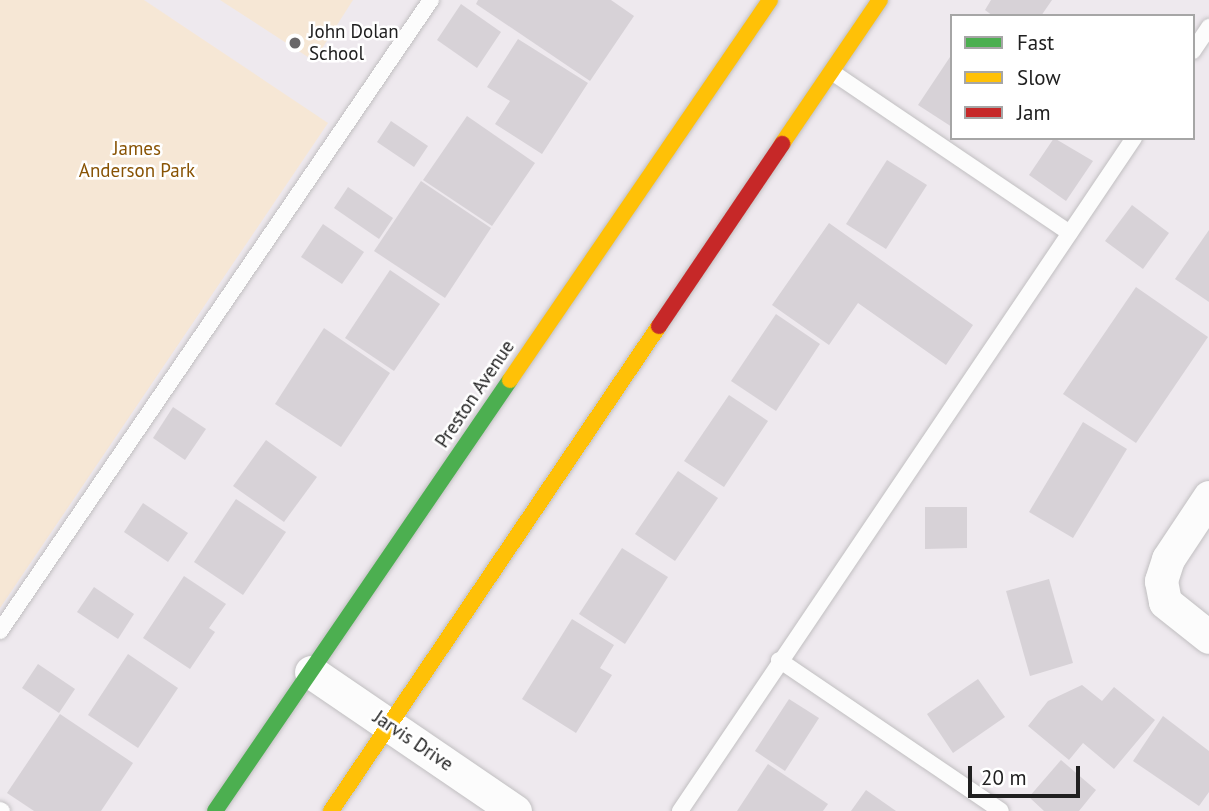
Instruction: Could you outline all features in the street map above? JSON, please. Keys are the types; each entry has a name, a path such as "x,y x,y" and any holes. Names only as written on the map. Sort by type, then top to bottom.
{"main road":[{"name":"Preston Avenue","path":"215,811 770,0"},
{"path":"331,811 880,0"}],"street":[{"path":"1209,497 1168,559 1161,581 1165,602 1209,637"},
{"name":"Jarvis Drive","path":"310,672 515,811"}],"lane":[{"path":"0,631 430,0"},
{"path":"1195,48 1209,27"},
{"path":"832,72 1070,233"},
{"path":"680,811 779,660 1133,140"},
{"path":"779,660 1001,811"}],"green space":[{"name":"James Anderson Park","path":"0,0 144,0 328,123 0,608"},
{"path":"220,0 353,0 314,61"}],"building":[{"path":"478,0 611,0 634,16 590,81 476,4"},
{"path":"991,0 1052,0 1042,14 990,14 985,10"},
{"path":"461,4 501,32 477,68 437,40"},
{"path":"518,39 588,83 542,154 495,124 510,101 487,87"},
{"path":"950,57 950,126 918,105"},
{"path":"467,116 535,163 492,226 423,180"},
{"path":"391,121 428,146 414,167 377,142"},
{"path":"1053,140 1057,140 1093,161 1066,201 1029,175"},
{"path":"887,160 927,185 886,249 846,224"},
{"path":"421,181 491,228 445,298 374,251"},
{"path":"348,187 393,218 379,239 334,208"},
{"path":"1132,205 1169,233 1143,269 1105,241"},
{"path":"829,223 973,325 946,365 858,303 829,345 772,305"},
{"path":"323,224 364,252 342,284 301,257"},
{"path":"1209,230 1209,302 1175,279"},
{"path":"390,270 440,304 394,371 345,338"},
{"path":"1136,287 1208,337 1136,443 1063,394"},
{"path":"776,314 820,344 776,411 731,381"},
{"path":"324,328 390,373 341,447 275,404"},
{"path":"729,395 768,421 724,487 684,461"},
{"path":"173,407 206,429 185,460 153,438"},
{"path":"1083,422 1127,449 1073,538 1029,512"},
{"path":"266,440 317,477 284,522 233,486"},
{"path":"678,471 718,498 675,561 635,534"},
{"path":"236,499 286,532 243,595 194,562"},
{"path":"143,503 188,533 168,562 124,532"},
{"path":"925,507 967,507 967,548 925,549"},
{"path":"622,548 668,577 625,644 579,614"},
{"path":"184,576 226,604 209,628 215,632 190,669 143,638"},
{"path":"1049,579 1073,663 1030,676 1006,591"},
{"path":"94,587 134,614 118,639 77,612"},
{"path":"572,619 614,645 600,668 612,675 576,733 522,699"},
{"path":"128,654 178,688 138,748 88,715"},
{"path":"38,664 75,689 59,713 22,688"},
{"path":"978,679 1005,717 953,753 927,714"},
{"path":"1082,685 1102,701 1114,687 1155,720 1114,769 1083,743 1069,760 1028,726 1048,701"},
{"path":"789,699 819,718 785,771 755,751"},
{"path":"60,714 133,763 101,811 34,811 7,793"},
{"path":"1163,716 1209,751 1209,792 1199,806 1133,761"},
{"path":"1061,760 1096,790 1079,811 1044,811 1029,797"},
{"path":"768,764 828,804 823,811 737,811"},
{"path":"866,790 896,811 851,811"}],"traffic: fast":[{"path":"215,811 510,380"}],"traffic: slow":[{"path":"510,380 770,0"},
{"path":"782,144 880,0"},
{"path":"331,811 659,326"}],"traffic: jam":[{"path":"659,326 782,144"}],"place":[{"name":"John Dolan School","path":"295,43"}]}
